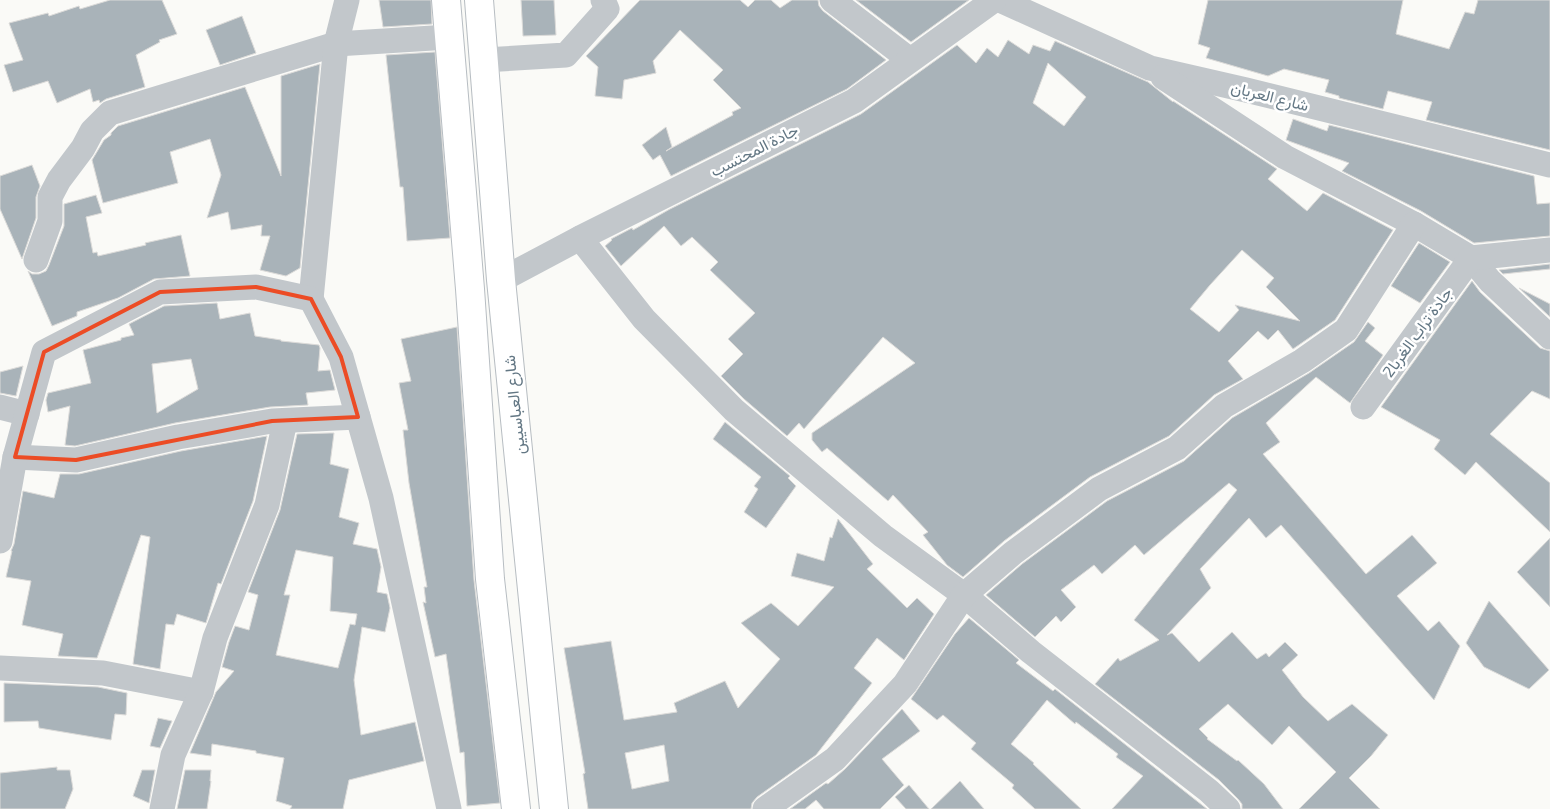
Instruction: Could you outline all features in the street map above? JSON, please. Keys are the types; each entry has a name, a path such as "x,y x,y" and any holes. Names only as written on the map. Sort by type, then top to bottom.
{"main road":[{"path":"446,0 470,289 490,579 516,809"},
{"name":"شارع العباسيين","path":"479,0 501,280 554,809"}],"street":[{"path":"347,0 336,44 311,299 341,357 382,498 449,809"},
{"path":"484,60 566,55 608,9 604,0"},
{"path":"832,0 910,60"},
{"name":"جادة المحتسب","path":"501,280 580,238 854,101 994,0"},
{"name":"شارع العريان","path":"1000,0 1150,68 1550,166"},
{"path":"36,260 50,221 50,197 59,180 92,131 110,113 336,44 449,37"},
{"path":"1150,68 1285,158 1414,224 1471,258 1490,281 1550,337"},
{"path":"765,809 835,759 905,684 964,595 1013,553 1099,489 1177,448 1224,406 1302,361 1346,330 1414,224"},
{"path":"580,238 644,319 734,410 882,536 964,595 1031,652 1209,791 1228,809"},
{"path":"1471,258 1550,250"},
{"name":"جادة تراب الغربا2","path":"1363,407 1471,258"},
{"path":"0,541 15,457 44,352 160,292 256,286 311,299"},
{"path":"0,407 27,414"},
{"path":"15,457 76,460 178,437 272,421 358,417"},
{"path":"162,809 174,755 201,692 215,638 266,505 285,421"},
{"path":"0,668 103,674 201,692"}],"highlighted area":[{"path":"256,287 311,299 341,357 358,417 272,421 76,460 15,457 44,352 160,292"}],"building":[{"path":"110,0 162,0 177,34 159,40 160,42 136,55 145,87 106,99 100,103 99,100 93,102 90,89 57,103 48,81 13,92 4,65 23,60 9,23 48,13 49,16 79,6 80,9"},
{"path":"379,0 431,0 432,24 383,27"},
{"path":"521,0 554,0 556,35 523,36"},
{"path":"640,0 740,0 748,7 755,0 771,0 780,8 792,0 818,0 819,6 823,11 886,60 847,89 671,176 660,155 653,160 642,145 666,127 672,147 666,151 733,115 732,112 741,108 713,80 723,70 680,30 653,61 656,73 624,80 622,99 595,96 598,67 586,56"},
{"path":"856,0 969,0 911,42"},
{"path":"1208,0 1403,0 1396,34 1449,49 1465,12 1474,14 1478,0 1550,0 1550,150 1426,120 1432,102 1388,91 1383,109 1339,98 1339,96 1325,92 1329,80 1284,69 1268,76 1206,58 1210,48 1198,44"},
{"path":"242,16 256,53 220,65 206,30"},
{"path":"1008,40 1029,54 1033,45 1050,51 1055,41 1148,82 1173,102 1277,169 1268,179 1307,211 1323,193 1393,230 1335,320 1293,349 1278,330 1268,340 1258,331 1228,361 1243,379 1214,395 1169,436 1090,477 1004,541 963,577 947,565 923,535 928,532 893,495 888,501 827,448 822,452 812,440 812,433 915,363 883,337 804,429 799,423 787,436 744,399 721,376 743,354 728,339 755,313 710,270 718,262 692,237 681,246 664,226 621,266 605,246 611,239 632,228 633,230 670,209 861,114 957,45 976,63 987,48 998,57","holes":["1048,63 1086,97 1064,126 1033,103","1242,250 1274,278 1266,287 1300,321 1235,305 1239,310 1219,332 1190,309"]},
{"path":"435,52 450,238 407,241 403,187 400,187 386,55"},
{"path":"320,64 300,268 286,276 260,270 270,236 261,236 262,225 231,230 228,212 207,218 221,175 210,139 170,152 178,183 103,203 92,160 104,140 118,126 245,87 281,176 281,76"},
{"path":"1293,119 1327,131 1329,125 1534,176 1537,204 1550,203 1550,236 1474,243 1421,211 1342,171 1349,163 1286,140"},
{"path":"32,165 40,186 36,197 36,218 22,259 0,209 0,176"},
{"path":"96,195 102,213 86,217 93,253 97,252 98,256 181,235 190,276 154,279 118,298 77,312 77,316 52,326 28,271 32,274 39,274 46,271 64,226 64,204"},
{"path":"1419,243 1450,262 1420,303 1391,286"},
{"path":"1550,264 1550,269 1503,274 1499,270"},
{"path":"1472,281 1480,292 1540,348 1550,351 1550,399 1532,391 1490,434 1550,483 1550,532 1476,462 1465,475 1434,449 1440,440 1381,407"},
{"path":"1519,288 1550,304 1550,317"},
{"path":"217,303 220,319 250,313 255,336 319,345 318,371 330,370 335,390 306,393 308,405 270,407 175,423 75,446 65,445 70,406 48,412 46,400 48,393 91,383 83,350 134,335 129,324 164,306","holes":["191,359 198,389 157,413 152,364"]},
{"path":"1368,322 1375,328 1365,341 1383,355 1350,403 1316,377 1266,423 1280,442 1263,454 1366,574 1412,535 1437,563 1397,596 1428,631 1439,621 1460,646 1434,700 1281,525 1266,538 1249,518 1200,569 1211,588 1167,635 1172,633 1199,662 1232,632 1257,659 1266,653 1269,657 1285,642 1298,655 1282,670 1303,697 1328,721 1352,704 1388,735 1371,756 1349,778 1380,809 1299,809 1336,772 1289,726 1272,745 1228,704 1199,729 1207,739 1238,760 1264,784 1283,809 1242,809 1242,804 1219,780 1095,684 1118,658 1120,661 1159,640 1134,620 1237,490 1229,483 1144,555 1135,545 1102,574 1094,565 1061,590 1076,607 1061,622 1056,616 1035,637 986,595 1022,564 1107,501 1184,461 1232,418 1309,373 1354,342"},
{"path":"457,327 474,580 500,803 467,806 464,752 460,753 446,654 435,657 423,602 426,603 424,587 427,587 409,483 403,430 408,430 399,383 411,381 401,339"},
{"path":"23,366 16,396 0,393 0,372"},
{"path":"725,422 790,476 788,478 796,486 766,528 744,512 758,489 754,486 761,477 713,439"},
{"path":"334,433 330,464 349,469 339,517 359,523 353,544 377,549 381,567 377,592 387,594 390,608 385,632 362,627 354,680 361,735 415,722 424,761 349,780 343,809 290,809 292,806 276,801 284,758 256,753 256,751 212,744 211,756 190,753 216,692 234,671 222,667 235,626 249,630 258,595 248,592 280,510 297,434","holes":["296,550 333,557 330,611 357,614 355,625 350,624 338,668 276,655 290,595 284,595"]},
{"path":"267,436 253,501 221,584 218,583 206,623 177,614 174,625 166,624 160,669 133,664 150,537 141,535 97,658 58,656 63,634 22,625 31,581 6,577 23,491 54,498 60,474 79,474 181,451"},
{"path":"838,519 873,564 867,569 907,608 917,598 934,614 904,660 877,638 854,668 872,683 816,755 757,797 752,803 751,809 588,809 583,774 585,773 564,648 611,641 624,720 677,712 674,703 725,681 738,708 780,659 741,623 771,603 798,626 834,587 791,576 797,553 824,561 830,537 832,538","holes":["664,745 669,781 632,789 625,753"]},
{"path":"1550,538 1550,607 1517,572"},
{"path":"1489,601 1549,670 1529,689 1484,667 1466,643"},
{"path":"969,618 1019,660 1016,663 1053,691 1055,689 1207,809 1112,809 1143,776 1116,757 1118,754 1076,722 1075,724 1047,700 1011,744 1034,763 1081,809 1035,809 1012,788 1014,785 971,749 976,743 943,715 937,720 911,699 955,634"},
{"path":"4,683 98,687 127,693 126,715 115,714 111,740 39,728 38,721 4,722"},
{"path":"902,709 920,731 882,759 904,785 880,809 824,809 816,800 805,809 790,809 826,783 828,784 845,769"},
{"path":"158,718 172,721 160,748 150,746"},
{"path":"57,767 57,770 70,770 73,789 65,809 0,809 0,773"},
{"path":"142,770 155,770 149,803 133,796"},
{"path":"185,770 211,770 207,809 177,809"},
{"path":"960,781 984,809 931,809"},
{"path":"909,785 929,809 906,809 895,797"}]}
